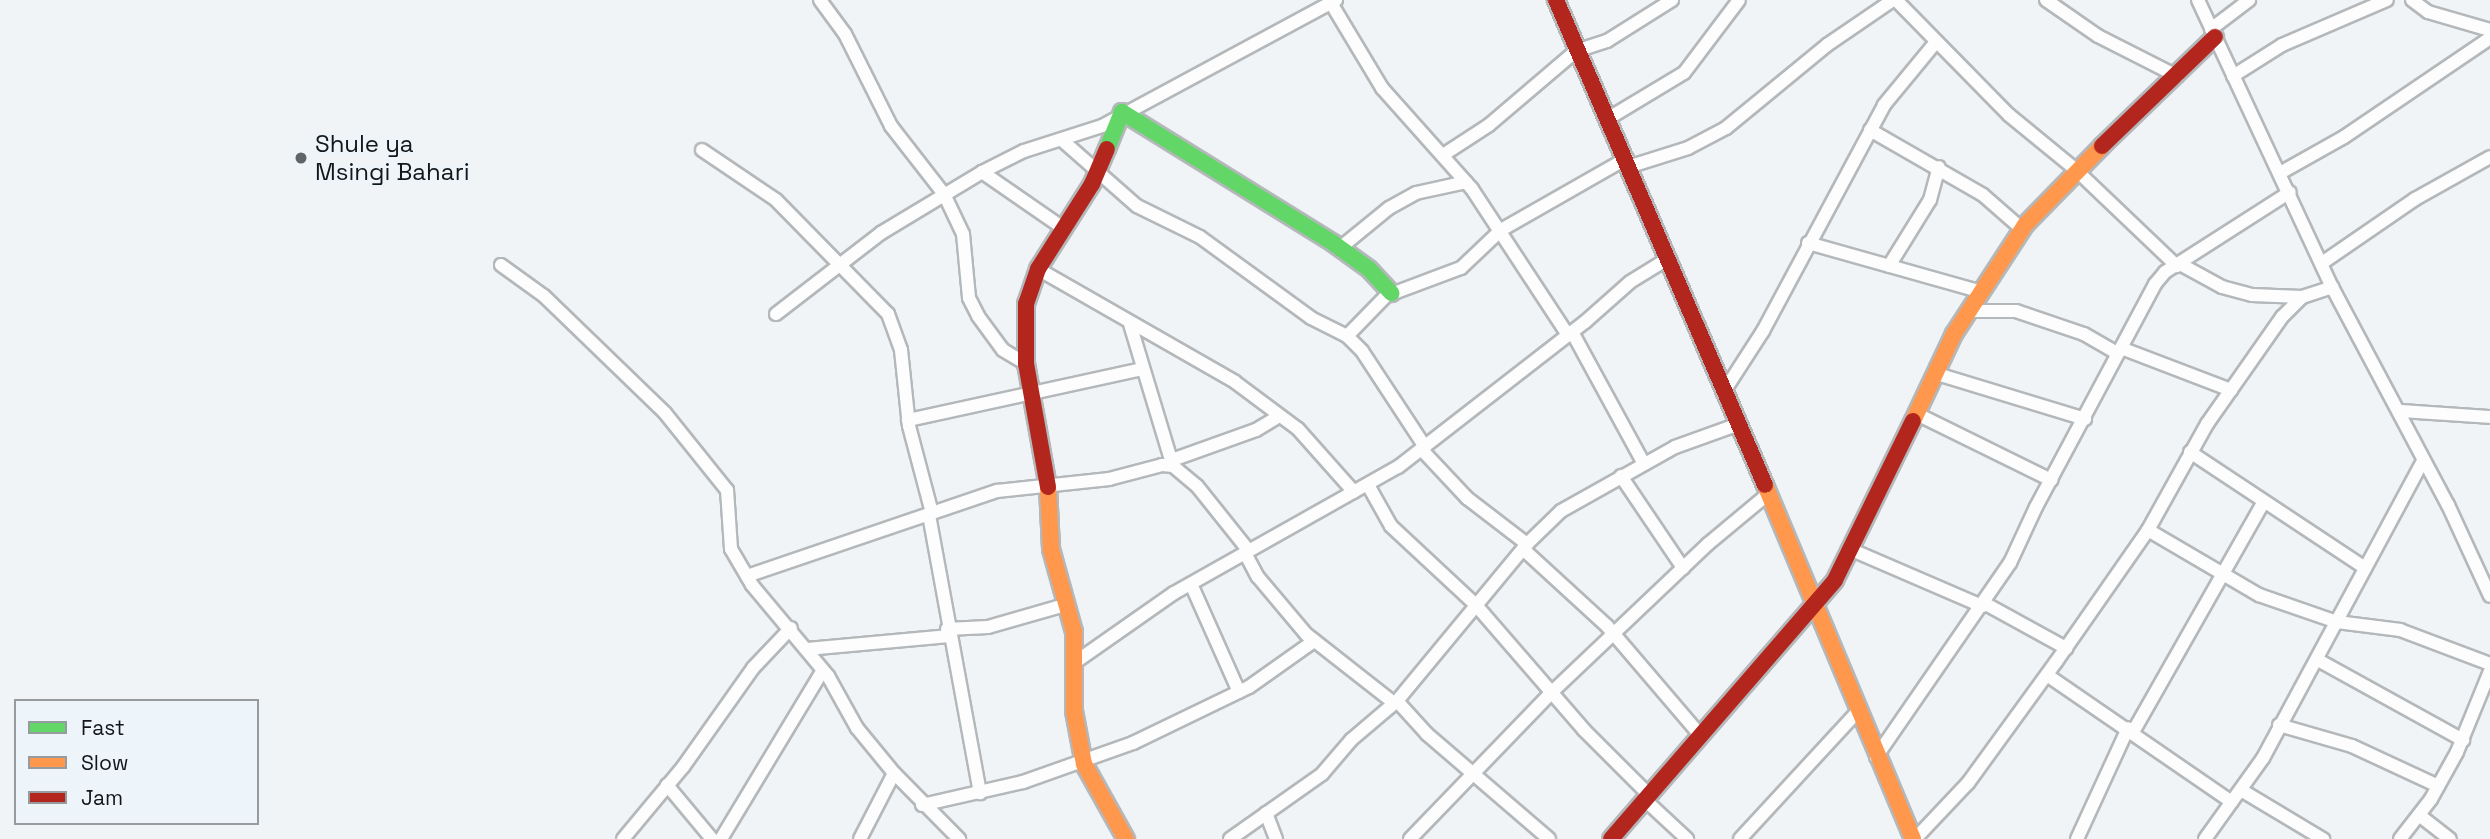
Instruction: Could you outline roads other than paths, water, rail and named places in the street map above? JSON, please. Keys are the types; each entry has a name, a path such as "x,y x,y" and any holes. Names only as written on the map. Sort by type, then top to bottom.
{"street":[{"path":"820,0 845,34 891,126 944,194 963,234 970,298 978,316 1003,350 1026,364"},
{"path":"1556,0 1576,51 1629,162 1670,258 1736,425 1768,494 1859,710 1876,757 1914,839 1960,792 2047,675 2148,530 2190,452 2231,390 2282,317 2302,297"},
{"path":"1443,155 1489,125 1576,51 1607,41 1672,0"},
{"path":"1609,118 1684,73 1739,0"},
{"path":"2046,0 2098,36 2176,76"},
{"path":"2198,0 2290,192 2332,287 2400,411 2422,463 2448,505 2490,596"},
{"path":"1611,839 1700,736 1737,698 1784,635 1815,606 1852,550 1934,373 1967,311 2022,229 2075,169 2176,76 2213,33 2249,0"},
{"path":"2233,76 2282,45 2387,0"},
{"path":"2412,0 2428,12 2490,30"},
{"path":"776,314 842,262 982,172 1024,151 1063,141 1102,126 1122,112 1334,1 1382,88 1466,183 1570,333 1644,464"},
{"path":"1347,336 1391,293 1461,268 1500,230 1629,162 1688,148 1726,128 1827,45 1890,1 1936,42 2009,115 2075,169 2178,265 2222,287 2252,295 2302,297 2332,287"},
{"path":"2280,173 2344,137 2490,38"},
{"path":"1723,393 1763,331 1870,130 1903,79 1936,42"},
{"path":"1122,112 1098,171 1038,269 1026,304 1026,364 1035,395 1048,483 1051,549 1068,604 1074,663 1074,711 1084,764 1126,839"},
{"path":"1122,112 1155,128 1236,185 1340,248 1391,293"},
{"path":"1870,130 1939,167 2006,212 2022,229"},
{"path":"1063,141 1137,206 1200,237 1311,317 1347,336 1362,351 1423,449 1467,498 1525,547 1616,636 1700,736"},
{"path":"702,150 776,200 842,262 888,314 901,350 908,420 930,514 948,632 980,793"},
{"path":"2322,262 2416,199 2490,157"},
{"path":"1889,266 1930,200 1939,167"},
{"path":"982,172 1063,228"},
{"path":"1340,248 1390,208 1416,193 1466,183"},
{"path":"1876,757 2010,563 2155,284 2178,265 2290,192"},
{"path":"1808,243 1979,291"},
{"path":"1074,663 1191,584 1368,485 1423,449 1630,282 1670,258"},
{"path":"501,265 544,296 665,413 727,490 731,549 747,576 823,670 857,728 922,805 959,839"},
{"path":"1038,269 1130,324 1236,382 1307,438 1354,492"},
{"path":"1967,311 2016,311 2064,326 2120,351 2231,390"},
{"path":"1130,324 1173,463 1197,486 1246,552 1273,596 1314,641 1395,702 1427,734 1549,839"},
{"path":"908,420 1035,395 1142,369"},
{"path":"1934,373 2085,419"},
{"path":"2400,411 2490,417"},
{"path":"1915,413 2051,480"},
{"path":"747,576 1010,488 1109,479 1142,468 1173,463 1256,430 1279,416"},
{"path":"1230,839 1322,774 1351,740 1395,702 1475,604 1561,510 1644,464 1736,425"},
{"path":"2190,452 2263,503 2365,568"},
{"path":"2205,839 2241,790 2318,660 2422,463"},
{"path":"1621,476 1683,568"},
{"path":"1368,485 1391,526 1451,586 1475,604 1646,797 1687,839"},
{"path":"1410,839 1552,692 1616,636 1683,568 1768,494"},
{"path":"2077,839 2130,730 2220,572 2263,503"},
{"path":"2148,530 2259,595 2337,622 2400,630 2490,664"},
{"path":"1852,550 1983,605 2066,648"},
{"path":"1191,584 1239,692"},
{"path":"807,649 988,627 1068,604"},
{"path":"623,839 667,785 753,668 791,628"},
{"path":"922,805 980,793 1084,764 1164,731 1239,692 1314,641"},
{"path":"2318,660 2463,740"},
{"path":"721,839 823,670"},
{"path":"2400,839 2438,786 2463,740 2490,671"},
{"path":"2047,675 2232,802"},
{"path":"1740,839 1859,710"},
{"path":"2280,725 2371,754 2438,786"},
{"path":"860,839 894,773"},
{"path":"667,785 712,839"},
{"path":"2241,790 2323,839"},
{"path":"1266,813 1276,839"},
{"path":"2419,815 2450,839"}],"place":[{"name":"Shule ya Msingi Bahari","path":"301,158"}]}
